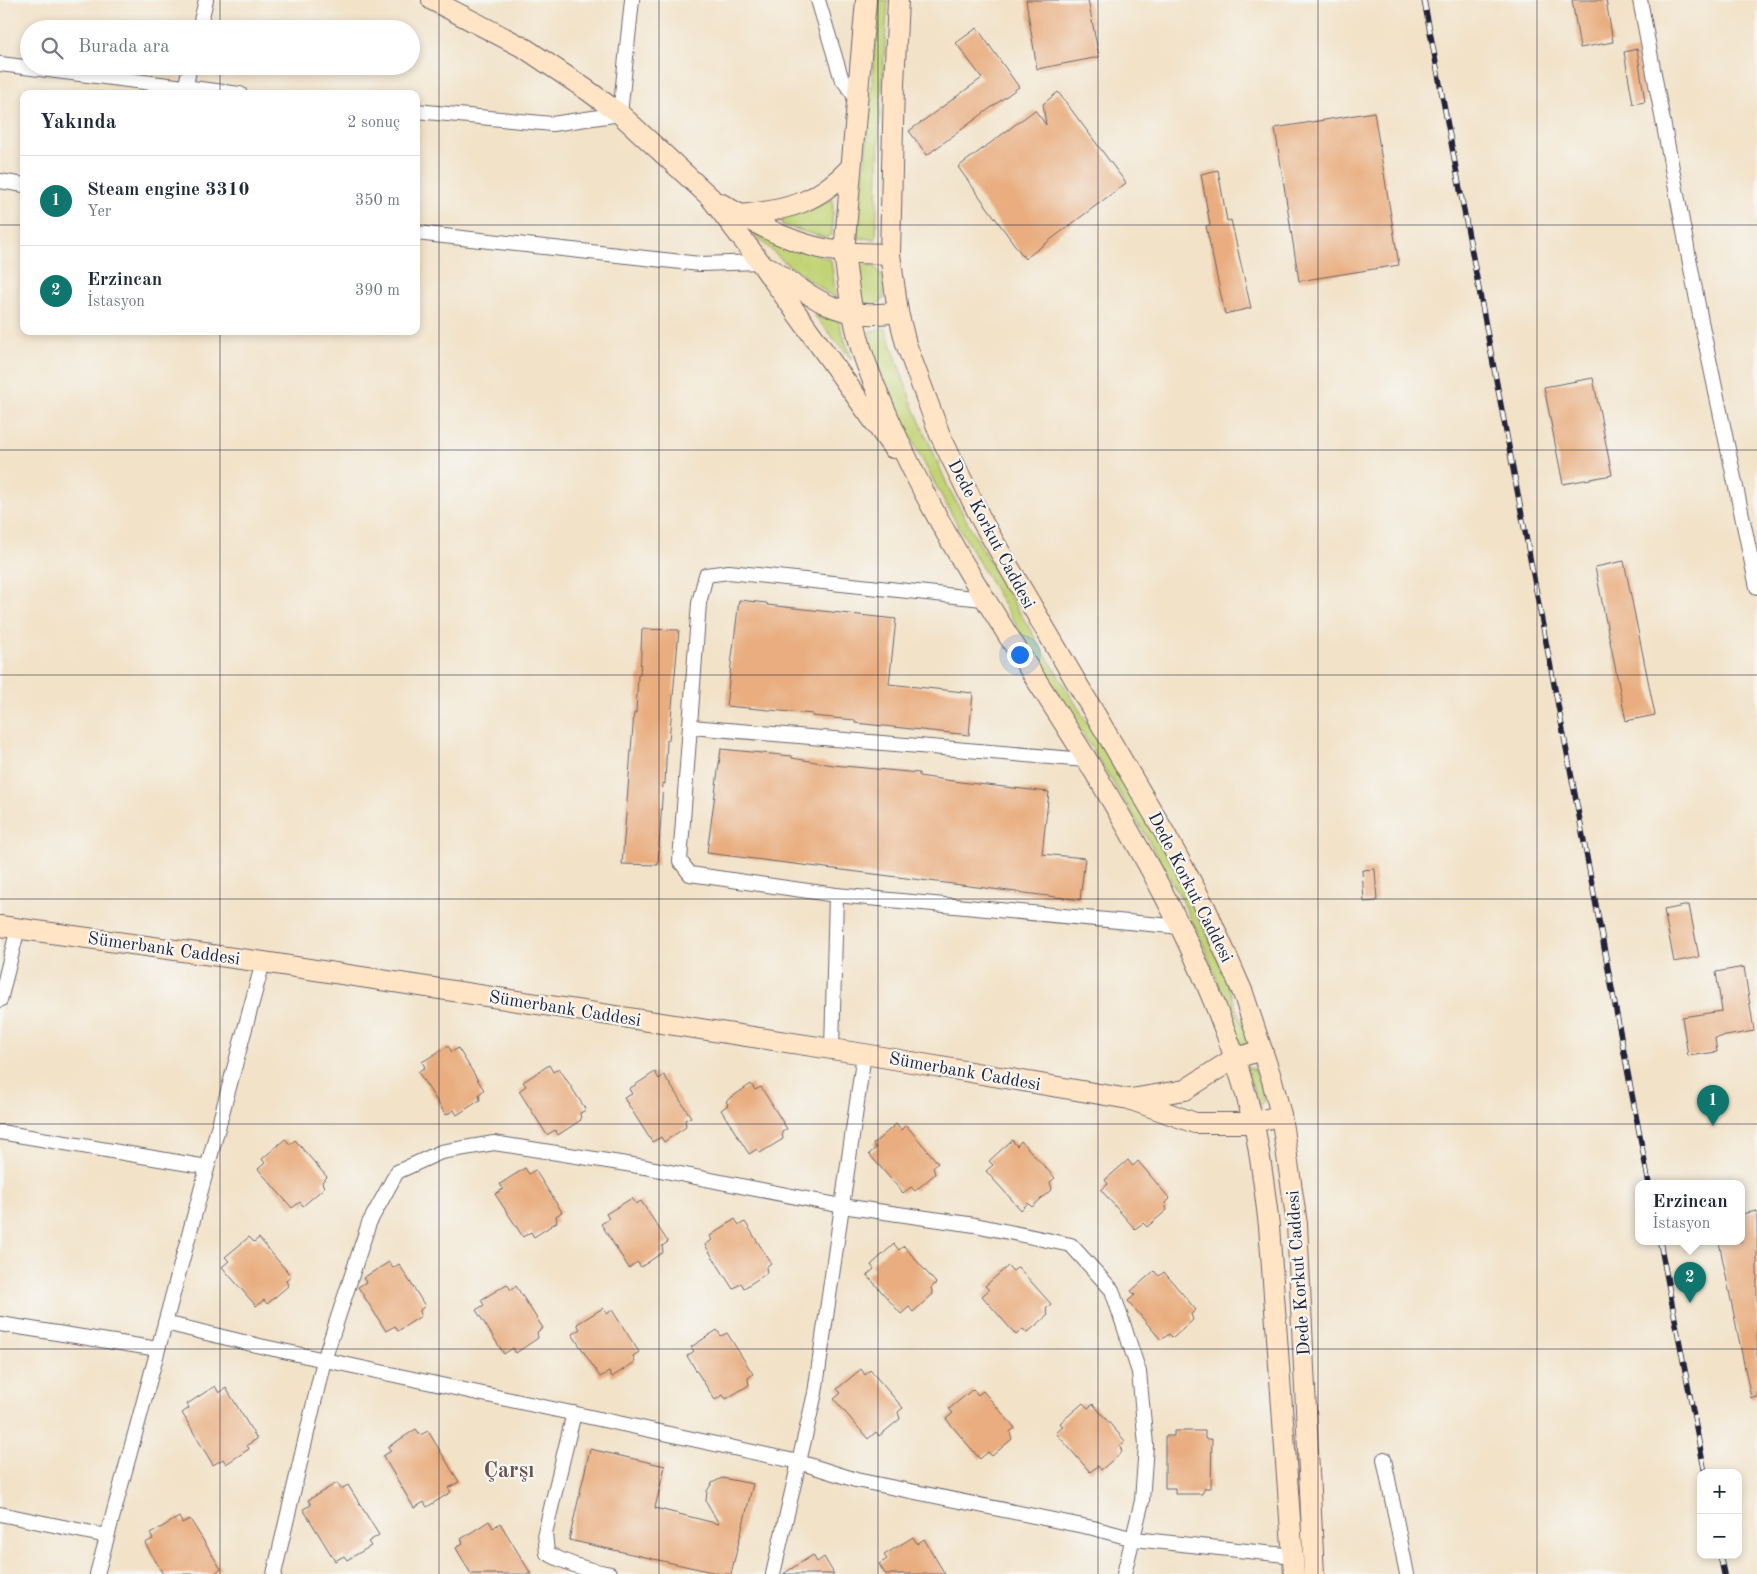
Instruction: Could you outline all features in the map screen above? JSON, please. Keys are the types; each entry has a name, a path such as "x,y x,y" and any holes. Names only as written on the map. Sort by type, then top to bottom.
{"main road":[{"name":"Dede Korkut Caddesi","path":"432,0 526,49 620,114 710,197 760,262 921,487"},
{"path":"844,252 866,0"},
{"path":"890,254 898,0"},
{"path":"741,216 786,210 806,202 835,184 851,167"},
{"name":"Dede Korkut Caddesi","path":"710,197 741,216 775,233 806,244 844,252 890,254 898,312 906,344 940,435 983,524 1188,875 1223,946 1243,993 1281,1115 1297,1224 1314,1574"},
{"name":"Dede Korkut Caddesi","path":"844,252 853,314 862,349 872,377 921,487 983,599 1086,760 1182,927 1204,977 1233,1059 1253,1123 1262,1169 1269,1226 1294,1565"},
{"name":"Dede Korkut Caddesi","path":"760,262 826,306 853,314 874,316 898,312"},
{"name":"Sümerbank Caddesi","path":"9,927 263,962 832,1049 1128,1099"},
{"path":"1128,1099 1185,1090 1233,1059 1262,1050"},
{"path":"1128,1099 1195,1123 1253,1123 1281,1115"}],"street":[{"path":"202,20 206,0"},
{"path":"420,111 552,124 620,114 632,0"},
{"path":"818,0 841,76 858,101"},
{"path":"1640,0 1701,321 1757,587"},
{"path":"0,64 20,67"},
{"path":"75,75 177,90"},
{"path":"184,90 188,75"},
{"path":"0,181 20,184"},
{"path":"420,233 700,264 760,262"},
{"path":"983,599 729,572 706,575 699,603 692,727 680,861 690,874 836,895 1182,927"},
{"path":"692,727 1086,760"},
{"path":"832,1049 836,895"},
{"path":"0,1000 9,927"},
{"path":"97,1574 263,962"},
{"path":"773,1574 814,1393 864,1054"},
{"path":"0,1132 207,1167"},
{"path":"274,1574 324,1360 368,1223 397,1172 441,1152 494,1143 645,1168 842,1206 976,1225 1071,1246 1112,1290 1139,1372 1146,1445 1142,1501 1124,1574"},
{"path":"165,1323 324,1360 799,1462 856,1480 1084,1526 1134,1539 1294,1565"},
{"path":"0,1324 158,1349"},
{"path":"574,1413 545,1533 547,1553 563,1562 587,1570 610,1574"},
{"path":"1384,1459 1407,1574"},
{"path":"0,1514 107,1536"}],"green space":[{"path":"878,0 888,0 879,132 876,239 856,238 869,122"},
{"path":"833,199 832,234 826,238 782,225 783,218 804,212"},
{"path":"742,223 831,260 836,299 782,260"},
{"path":"870,265 879,271 883,282 883,300 873,306 864,304 857,278 860,267"},
{"path":"813,314 838,321 852,360"},
{"path":"882,328 886,329 911,401 949,489 1001,582 1156,835 1189,897 1217,956 1249,1043 1241,1046 1205,948 1181,898 1149,841 965,538 909,434 873,354 869,332"},
{"path":"1249,1067 1255,1070 1264,1102 1259,1106 1246,1068"}],"building":[{"path":"1026,0 1088,0 1099,57 1037,69"},
{"path":"1572,0 1606,0 1613,42 1580,48"},
{"path":"977,28 1019,87 927,155 909,131 982,78 956,43"},
{"path":"1637,49 1645,102 1633,104 1624,52"},
{"path":"1058,92 1126,183 1025,259 958,167 1035,110 1046,125 1043,104"},
{"path":"1374,112 1399,265 1299,281 1275,128"},
{"path":"1218,170 1227,221 1231,220 1251,308 1225,314 1206,226 1210,225 1201,174"},
{"path":"1593,378 1612,475 1563,484 1544,387"},
{"path":"1624,561 1655,715 1626,721 1595,567"},
{"path":"739,600 767,603 767,605 896,619 889,684 973,693 969,735 855,723 855,720 812,716 813,714 726,706"},
{"path":"642,629 679,630 669,740 667,740 665,784 663,783 658,865 622,864 634,713 636,713 638,675 640,675"},
{"path":"721,749 792,756 792,758 833,765 919,773 919,776 960,782 1049,792 1042,854 1085,858 1080,900 707,853"},
{"path":"1375,869 1377,901 1364,902 1362,870"},
{"path":"1689,905 1699,957 1674,962 1664,910"},
{"path":"1744,967 1754,1031 1715,1038 1717,1052 1688,1056 1682,1017 1722,1011 1716,972"},
{"path":"448,1046 452,1052 458,1048 484,1090 479,1094 480,1100 457,1115 454,1110 446,1115 418,1072 425,1067 422,1062"},
{"path":"549,1065 553,1072 559,1068 586,1110 580,1113 581,1120 558,1135 555,1130 547,1135 519,1091 526,1086 523,1082"},
{"path":"655,1072 659,1079 664,1075 691,1117 685,1120 686,1127 664,1142 661,1137 652,1142 624,1098 632,1094 629,1089"},
{"path":"751,1084 755,1090 761,1087 787,1129 782,1132 783,1139 760,1153 757,1149 749,1154 721,1110 728,1105 726,1101"},
{"path":"896,1124 901,1130 906,1125 938,1163 933,1167 935,1174 915,1191 911,1187 903,1193 869,1154 876,1148 873,1144"},
{"path":"285,1139 290,1144 295,1140 327,1177 322,1182 324,1188 303,1206 300,1202 292,1208 258,1169 265,1163 262,1159"},
{"path":"1012,1140 1017,1146 1021,1141 1055,1178 1050,1182 1052,1189 1032,1207 1028,1203 1021,1210 986,1171 993,1165 989,1161"},
{"path":"1128,1160 1133,1166 1138,1161 1170,1199 1165,1203 1167,1210 1147,1227 1143,1223 1135,1229 1101,1190 1108,1184 1105,1180"},
{"path":"525,1168 529,1174 535,1170 562,1212 556,1216 557,1222 534,1237 531,1232 523,1237 495,1194 503,1189 500,1184"},
{"path":"632,1198 636,1204 641,1201 668,1242 662,1246 663,1252 641,1267 637,1262 629,1268 601,1224 609,1219 606,1214"},
{"path":"1757,1211 1757,1397 1751,1398 1720,1245 1745,1245 1745,1213"},
{"path":"735,1219 739,1225 745,1222 771,1263 766,1267 767,1273 744,1288 741,1283 733,1289 705,1245 712,1240 710,1236"},
{"path":"249,1237 254,1242 259,1238 291,1276 286,1280 288,1286 267,1304 264,1300 256,1306 222,1267 229,1261 225,1257"},
{"path":"894,1244 899,1250 904,1246 936,1283 931,1288 933,1294 913,1312 909,1307 901,1314 867,1275 874,1269 871,1265"},
{"path":"389,1262 393,1268 399,1264 425,1306 420,1310 421,1316 398,1331 395,1326 386,1331 358,1287 366,1282 363,1278"},
{"path":"1008,1266 1013,1271 1018,1267 1051,1304 1046,1309 1048,1315 1027,1333 1023,1329 1016,1335 982,1296 989,1290 985,1286"},
{"path":"1154,1271 1159,1276 1164,1272 1196,1310 1191,1314 1193,1320 1173,1338 1169,1334 1161,1340 1128,1301 1135,1295 1131,1291"},
{"path":"507,1284 511,1290 516,1286 543,1328 537,1332 538,1338 516,1353 513,1348 504,1354 476,1310 484,1305 481,1300"},
{"path":"603,1308 607,1314 612,1310 639,1352 633,1356 635,1362 612,1377 609,1372 600,1377 572,1334 580,1329 577,1324"},
{"path":"717,1330 721,1336 727,1333 753,1374 748,1378 749,1385 726,1399 723,1395 715,1400 687,1356 694,1351 691,1347"},
{"path":"861,1369 865,1375 870,1370 903,1408 898,1412 900,1419 879,1436 876,1432 868,1439 834,1399 841,1393 837,1389"},
{"path":"215,1386 219,1393 226,1388 257,1439 247,1445 249,1449 226,1464 223,1459 213,1465 182,1413 189,1408 187,1404"},
{"path":"973,1389 978,1395 983,1391 1015,1428 1010,1432 1012,1439 992,1456 988,1452 980,1459 946,1419 953,1413 949,1409"},
{"path":"1083,1403 1088,1408 1093,1404 1125,1441 1120,1446 1122,1452 1101,1470 1098,1466 1090,1472 1056,1433 1063,1427 1060,1423"},
{"path":"416,1429 420,1435 428,1431 459,1482 448,1488 451,1492 427,1507 424,1502 414,1508 383,1456 391,1451 388,1447"},
{"path":"1174,1431 1205,1431 1205,1439 1212,1439 1211,1488 1205,1488 1202,1494 1175,1494 1175,1488 1165,1488 1165,1436 1174,1436"},
{"path":"590,1449 665,1466 655,1508 719,1524 706,1501 707,1491 712,1483 722,1478 753,1484 731,1574 721,1574 569,1540"},
{"path":"337,1483 341,1489 348,1485 379,1535 368,1542 371,1546 347,1560 344,1556 335,1561 303,1509 311,1505 308,1500"},
{"path":"179,1517 182,1523 190,1519 221,1569 213,1574 163,1574 145,1543 153,1539 150,1534"},
{"path":"489,1521 493,1528 500,1523 531,1574 471,1574 456,1548 463,1543 461,1539"},
{"path":"913,1537 917,1544 924,1539 945,1574 885,1574 879,1564 887,1559 884,1555"},
{"path":"813,1555 817,1562 824,1557 834,1574 783,1574"}],"railway":[{"path":"1424,0 1648,1180"},
{"path":"1661,1245 1704,1469"},
{"path":"1721,1559 1724,1574"}],"place":[{"name":"Steam engine 3310","path":"1713,1126"},
{"name":"Erzincan","path":"1690,1303"}],"district":[{"name":"Çarşı","path":"509,1469"}]}
